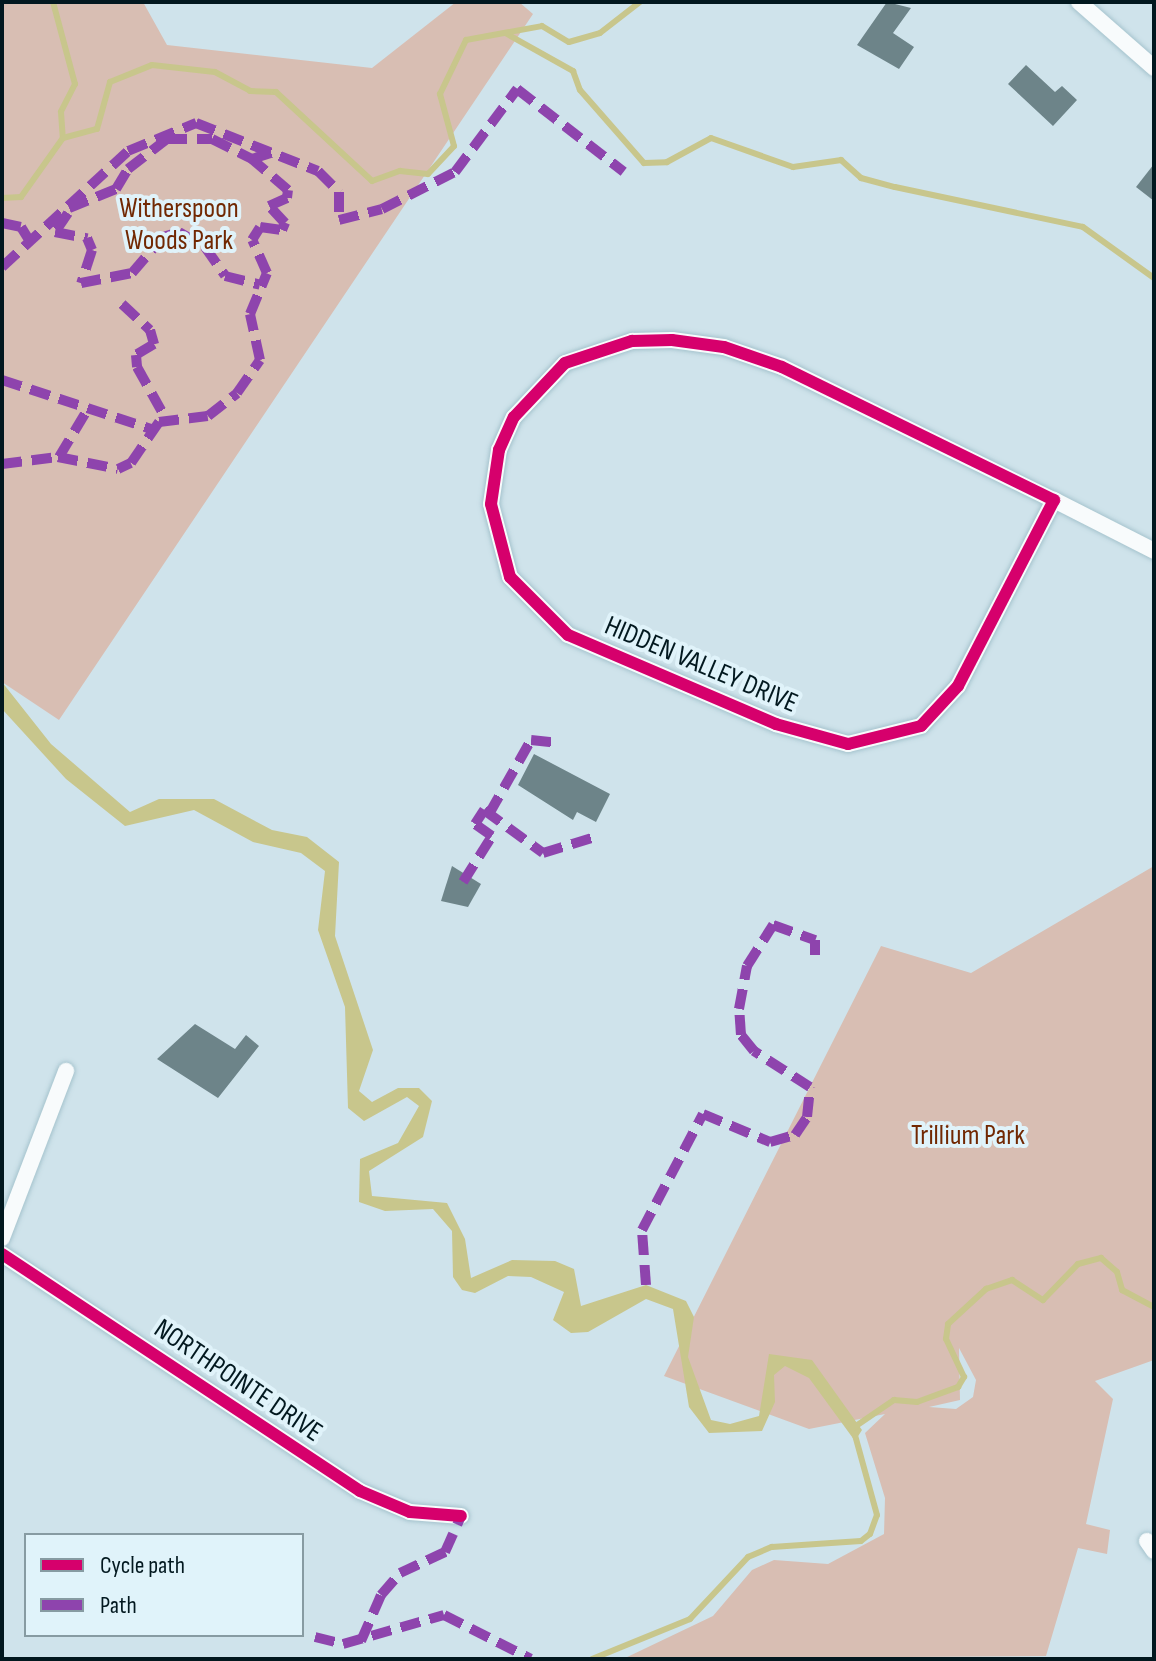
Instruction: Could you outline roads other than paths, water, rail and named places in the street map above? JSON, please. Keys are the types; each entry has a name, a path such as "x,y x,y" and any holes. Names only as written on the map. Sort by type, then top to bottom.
{"street":[{"path":"1079,2 1154,68"},
{"name":"HIDDEN VALLEY DRIVE","path":"1054,500 947,703 902,735 848,744 776,724 568,635 510,577 491,504 499,450 537,385 596,349 672,340 724,347 782,367 1054,500 1154,551"},
{"path":"2,1238 66,1071"},
{"name":"NORTHPOINTE DRIVE","path":"2,1254 360,1491 410,1512 461,1516"}],"waterway":[{"path":"53,2 75,84 61,112 63,138"},
{"path":"2,198 21,197 63,138 97,129 110,82 152,65 215,72 250,91 276,92 372,181 400,171 428,174 454,146 440,94 466,40 542,26 569,42 600,33 640,2"},
{"path":"507,34 573,71 580,90 644,163 667,162 711,138 793,167 841,160 861,178 1083,227 1154,278"},
{"path":"592,1659 690,1619 748,1557 772,1547 861,1541 870,1534 877,1515 853,1428 894,1400 917,1402 958,1387 964,1377 946,1339 948,1324 986,1289 1012,1280 1043,1300 1078,1264 1101,1258 1117,1272 1122,1290 1154,1307"}],"park label":[{"name":"Witherspoon Woods Park","path":"179,225"},
{"name":"Trillium Park","path":"968,1136"}]}
